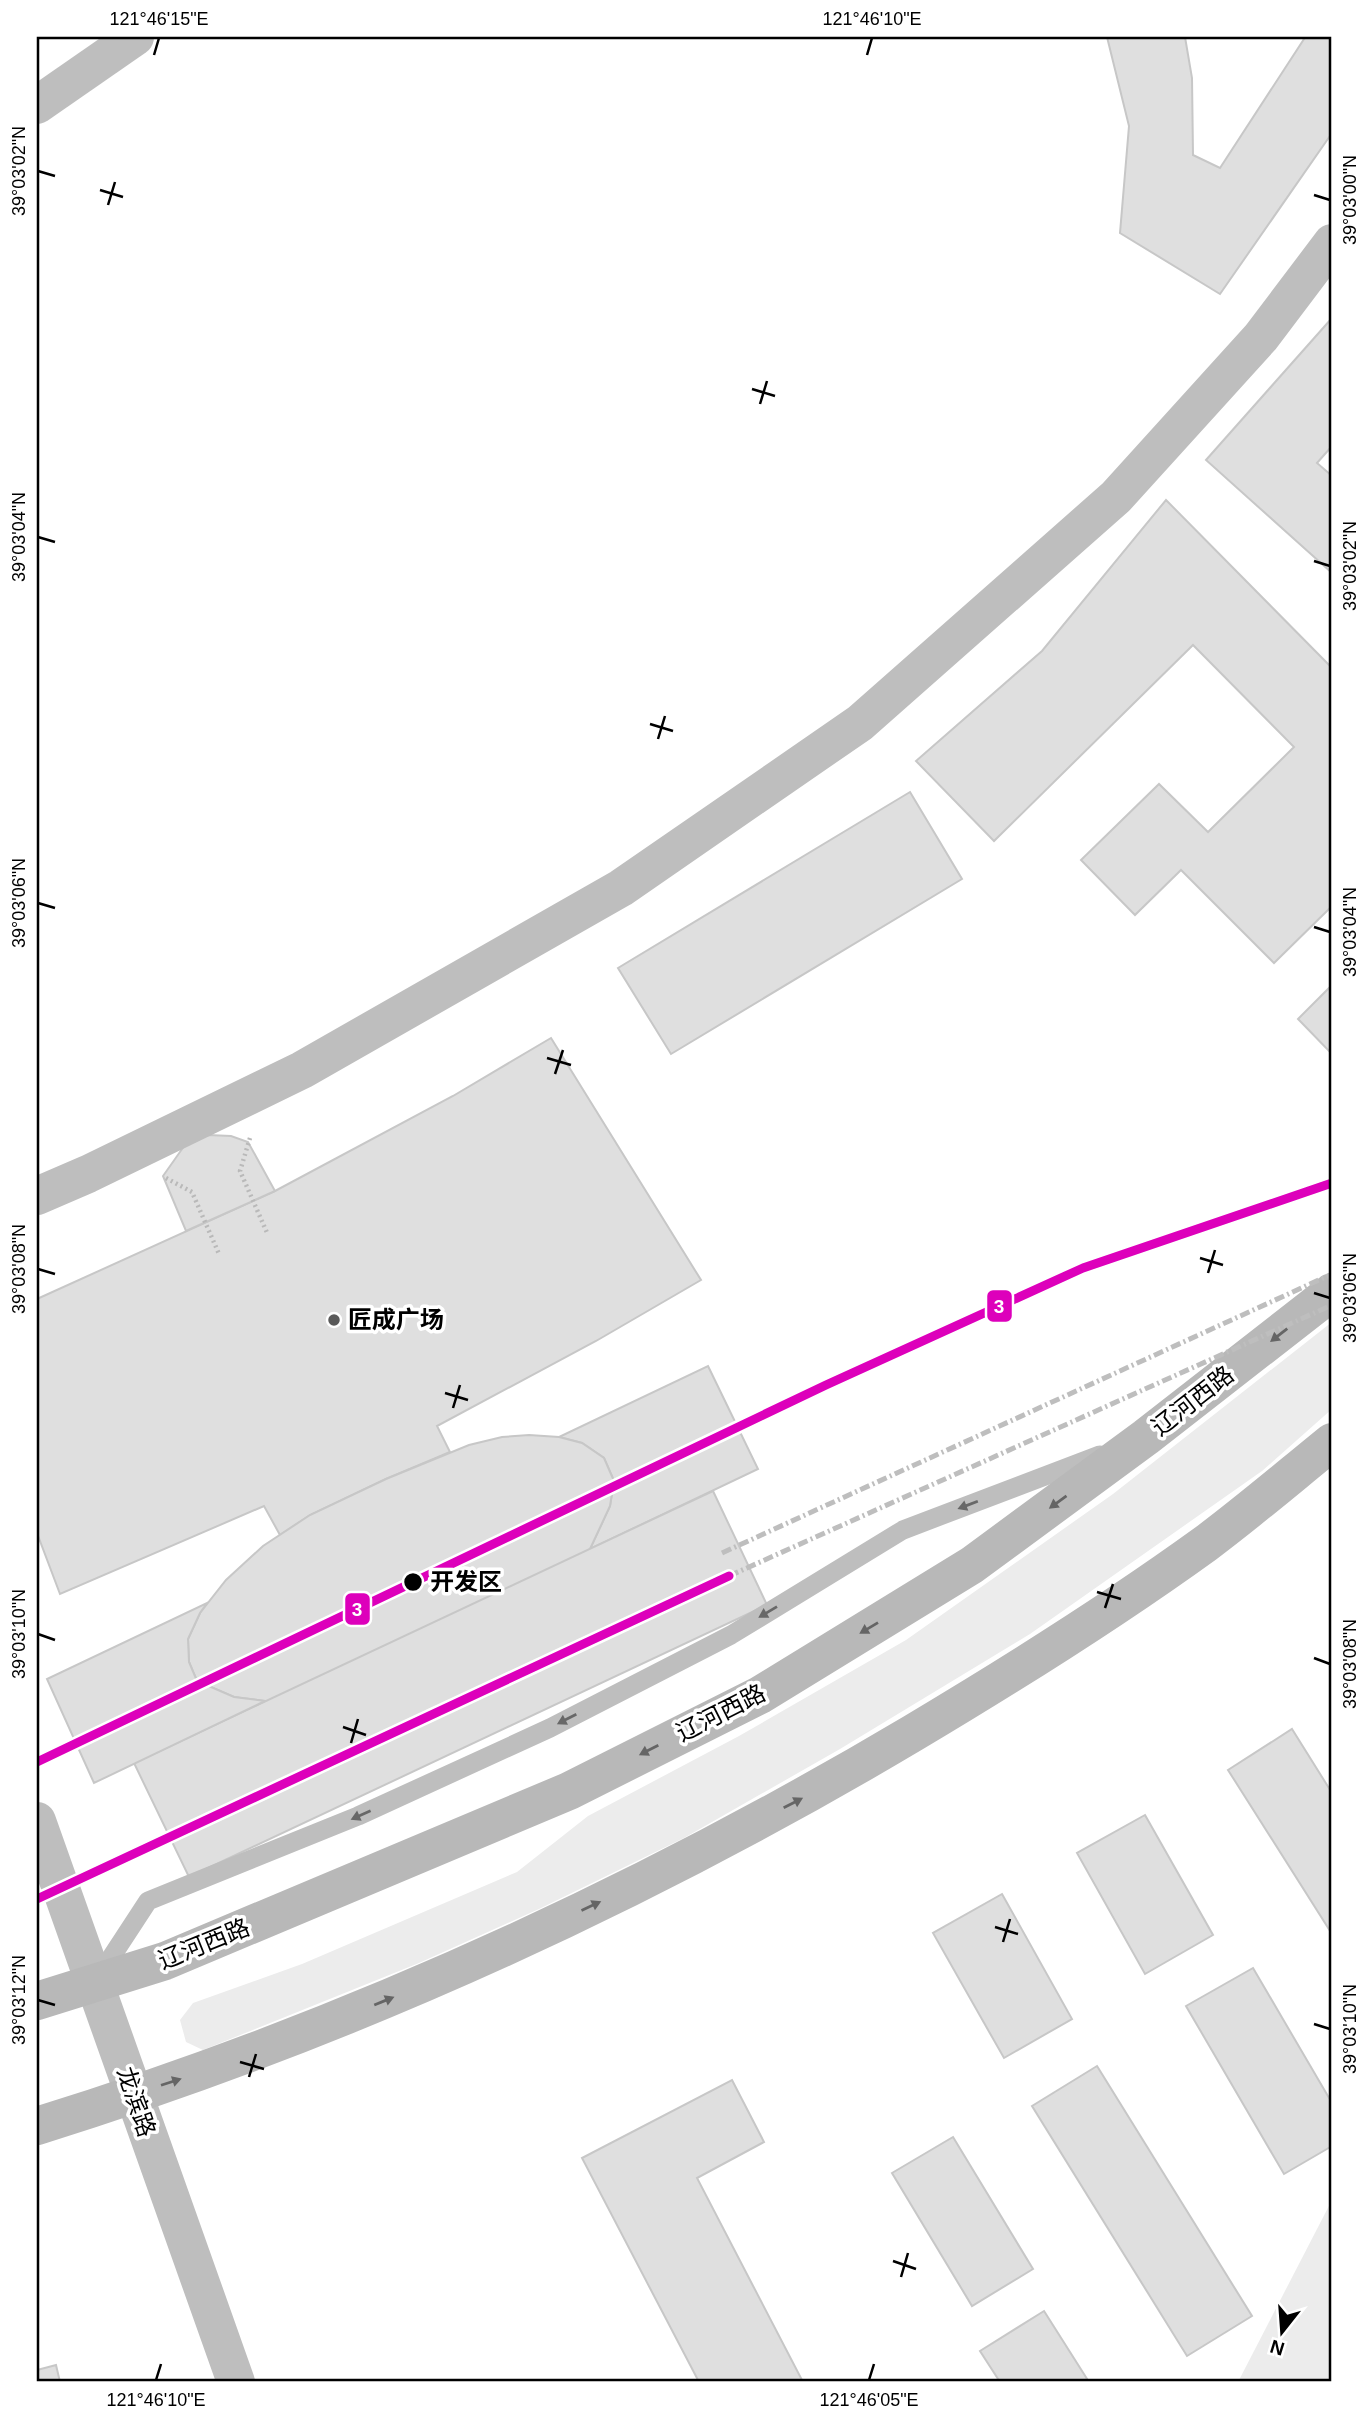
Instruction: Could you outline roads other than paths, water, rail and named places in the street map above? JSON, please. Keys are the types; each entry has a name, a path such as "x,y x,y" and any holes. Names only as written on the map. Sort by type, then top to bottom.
{"main road":[{"name":"辽河西路","path":"37,2001 165,1961 569,1791 760,1695 972,1565 1146,1437 1332,1292"},
{"path":"37,2126 209,2069 394,1997 614,1895 810,1794 1030,1664 1205,1543 1332,1443"}],"street":[{"path":"37,104 135,37"},
{"path":"37,1196 302,1070 621,888 860,723 1116,497 1261,337 1332,243"},
{"name":"龙滨路","path":"37,1821 236,2382"}],"lane":[{"path":"94,1983 148,1901 359,1816 550,1728 731,1635 903,1530 1146,1437"}],"railway":[{"path":"722,1553 1332,1274"},
{"path":"729,1576 1332,1305"}],"place":[{"name":"匠成广场","path":"334,1320"},
{"name":"开发区","path":"413,1582"}]}
